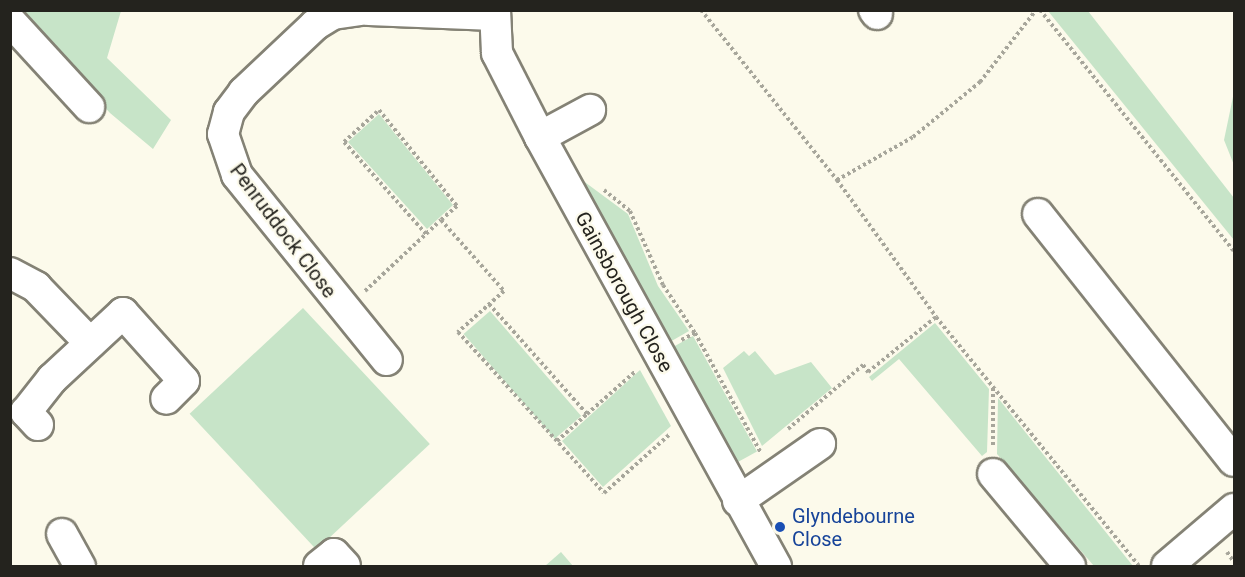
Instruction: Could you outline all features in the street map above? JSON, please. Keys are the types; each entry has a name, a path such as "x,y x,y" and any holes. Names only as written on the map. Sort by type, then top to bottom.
{"street":[{"name":"Penruddock Close","path":"361,10 333,14 315,25 244,92 229,112 223,134 237,175 344,311 387,360"},
{"path":"369,10 495,13"},
{"name":"Gainsborough Close","path":"495,13 497,53 540,137 731,489 776,567"},
{"path":"10,21 89,107"},
{"path":"540,137 590,110"},
{"path":"1038,214 1234,461"},
{"path":"10,273 36,286 90,343"},
{"path":"38,425 26,412 51,379 123,313 184,381 166,399"},
{"path":"731,489 774,479 820,444"},
{"path":"993,474 1070,567"},
{"path":"1167,567 1234,509"},
{"path":"62,534 80,567"},
{"path":"319,567 334,554 345,567"}],"path":[{"path":"701,10 837,180 936,317 1139,567"},
{"path":"837,180 913,137 980,82 1038,10 1234,251"},
{"path":"344,311 457,206 379,110 344,142 426,234"},
{"path":"441,220 504,291 458,332 604,493 691,415"},
{"path":"778,437 863,365 868,372 936,317"},
{"path":"695,333 774,479"},
{"path":"993,386 993,474"},
{"path":"557,441 587,414"},
{"path":"731,489 769,445"}],"green space":[{"path":"17,11 121,11 107,58 171,120 153,149 110,113"},
{"path":"1048,11 1088,11 1234,198 1234,240"},
{"path":"1234,92 1234,165 1224,140"},
{"path":"379,114 453,205 427,229 348,142"},
{"path":"582,180 628,214 658,286 689,331 668,343"},
{"path":"303,308 430,444 316,550 190,414"},
{"path":"490,311 581,416 555,439 464,334"},
{"path":"935,323 989,389 987,452 982,456 899,359 872,381 869,377"},
{"path":"693,336 757,451 734,464 670,349"},
{"path":"744,351 749,356 755,351 775,375 811,362 832,388 762,446 723,368"},
{"path":"640,370 671,426 603,487 562,441"},
{"path":"998,398 1133,566 1094,566 997,454"},
{"path":"561,552 573,566 545,566"}],"place":[{"name":"Glyndebourne Close","path":"780,527"}]}
